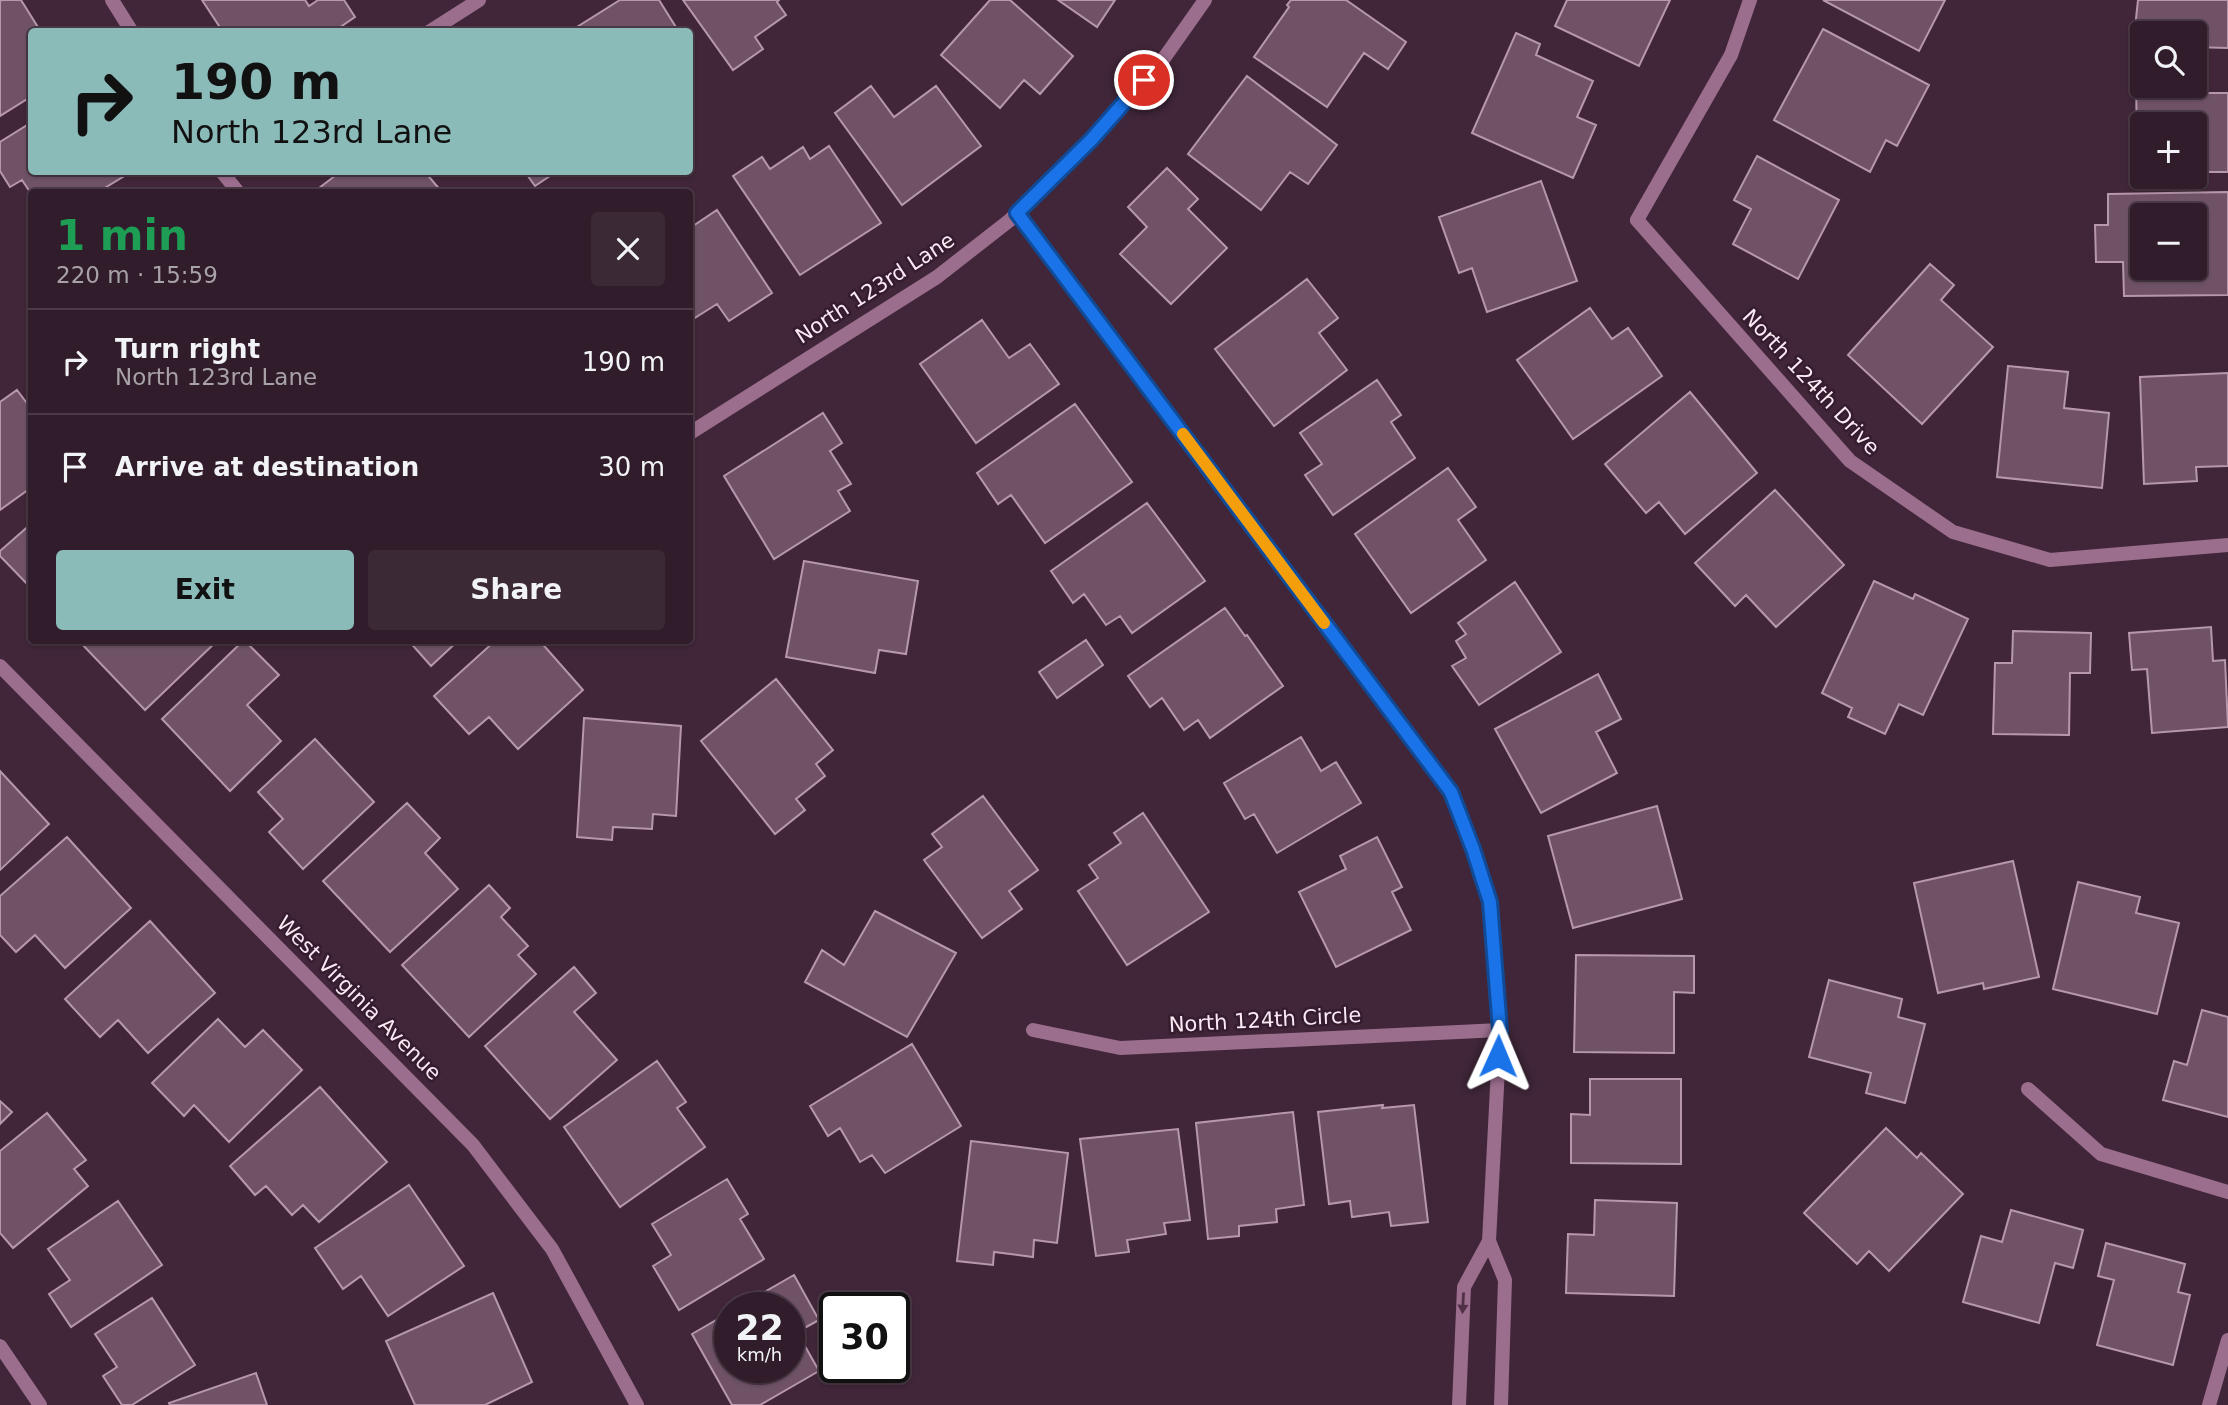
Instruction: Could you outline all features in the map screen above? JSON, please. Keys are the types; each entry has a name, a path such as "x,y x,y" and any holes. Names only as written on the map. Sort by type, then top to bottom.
{"street":[{"path":"112,0 130,28"},
{"path":"435,28 479,0"},
{"name":"North 123rd Lane","path":"693,431 937,277 1017,213 1092,139 1162,61 1205,0"},
{"name":"North 124th Drive","path":"1750,0 1731,55 1637,220 1850,461 1953,531 2050,560 2228,545"},
{"path":"224,175 236,189"},
{"path":"1017,213 1451,792 1490,902 1500,1030 1489,1241 1505,1280 1501,1405"},
{"name":"West Virginia Avenue","path":"0,666 473,1145 552,1249 635,1404"},
{"name":"North 124th Circle","path":"1033,1030 1120,1048 1500,1030"},
{"path":"2028,1089 2101,1154 2228,1192"},
{"path":"1459,1405 1464,1287 1489,1241"},
{"path":"2209,1405 2228,1340"},
{"path":"0,1346 40,1405"}],"building":[{"path":"21,0 38,28 28,28 28,98 0,116 0,1"},
{"path":"202,0 305,0 309,6 318,0 344,0 355,17 339,28 220,28"},
{"path":"620,0 659,0 676,28 575,28"},
{"path":"683,0 779,0 777,2 786,15 755,37 763,49 733,70"},
{"path":"990,0 1010,0 1073,56 1040,94 1024,80 1000,108 941,55"},
{"path":"1058,0 1115,0 1097,27"},
{"path":"1291,0 1346,0 1406,42 1388,69 1364,53 1327,107 1254,57 1289,7 1287,5"},
{"path":"1567,0 1670,0 1639,66 1555,26"},
{"path":"1823,0 1945,0 1919,51"},
{"path":"2138,0 2228,0 2228,48 2207,47 2207,21 2136,21"},
{"path":"1823,29 1929,85 1897,146 1886,140 1870,172 1774,120"},
{"path":"1516,33 1540,44 1536,55 1593,81 1577,117 1596,125 1573,178 1472,133"},
{"path":"1247,76 1337,145 1308,184 1290,172 1261,210 1188,154"},
{"path":"871,86 894,117 936,86 981,146 902,205 835,113"},
{"path":"2207,93 2228,93 2228,172 2207,172 2207,112 2136,112 2136,98 2207,98"},
{"path":"28,124 28,175 126,175 103,189 28,189 22,180 10,187 0,171 0,142"},
{"path":"829,146 881,223 800,275 733,176 762,157 770,169 803,147 810,159"},
{"path":"1757,156 1839,200 1798,279 1733,244 1751,209 1734,200"},
{"path":"1167,168 1198,199 1188,209 1227,248 1171,304 1120,254 1147,227 1128,207"},
{"path":"336,175 428,175 439,189 320,189"},
{"path":"527,175 552,175 535,186"},
{"path":"1541,181 1577,281 1487,312 1472,268 1459,273 1439,217"},
{"path":"2228,192 2228,295 2124,296 2123,262 2096,262 2095,225 2108,225 2108,194"},
{"path":"717,210 772,293 729,321 717,304 693,319 693,226"},
{"path":"1930,264 1954,285 1941,300 1993,347 1922,424 1848,355"},
{"path":"1307,279 1338,318 1319,333 1347,370 1274,426 1215,349"},
{"path":"1590,308 1612,339 1628,328 1662,376 1573,439 1517,360"},
{"path":"982,320 1009,358 1030,344 1059,384 976,443 920,364"},
{"path":"2008,366 2068,372 2064,408 2109,413 2102,488 1997,477"},
{"path":"2228,373 2228,466 2196,467 2197,481 2144,484 2140,377"},
{"path":"1377,380 1401,415 1391,422 1415,458 1333,515 1305,475 1322,464 1300,433"},
{"path":"17,390 28,405 28,490 0,510 0,402"},
{"path":"1690,392 1757,473 1685,534 1659,502 1646,513 1605,464"},
{"path":"1075,404 1132,482 1045,543 1011,495 998,504 977,473"},
{"path":"823,413 842,443 830,451 851,484 838,491 850,511 774,559 724,476"},
{"path":"1448,468 1476,507 1458,520 1486,560 1411,613 1355,534"},
{"path":"1775,490 1844,565 1776,627 1746,595 1735,606 1695,563"},
{"path":"1147,503 1205,581 1132,633 1120,616 1106,625 1084,594 1073,603 1051,571"},
{"path":"28,526 28,585 0,556 0,551"},
{"path":"804,561 918,581 906,654 879,650 875,673 786,657"},
{"path":"1874,581 1913,599 1915,594 1968,619 1923,715 1899,704 1885,734 1848,717 1852,708 1822,693"},
{"path":"1515,582 1561,652 1479,705 1452,666 1466,658 1456,641 1466,634 1458,623"},
{"path":"1225,608 1283,686 1210,738 1198,720 1184,730 1162,698 1150,707 1128,676"},
{"path":"2211,627 2213,661 2225,660 2228,727 2152,733 2147,669 2132,670 2129,633"},
{"path":"2013,631 2091,633 2090,673 2070,673 2069,735 1993,734 1995,663 2012,663"},
{"path":"1086,640 1103,665 1057,698 1039,672"},
{"path":"82,644 214,644 145,710"},
{"path":"240,644 248,644 279,675 247,705 281,741 230,791 162,719"},
{"path":"412,644 455,644 431,666"},
{"path":"492,644 543,644 583,690 518,749 489,717 469,734 434,696"},
{"path":"1598,674 1621,719 1596,732 1617,773 1541,813 1495,729"},
{"path":"776,679 833,750 816,764 825,776 796,799 805,810 775,834 701,741"},
{"path":"584,718 681,726 676,816 653,814 652,829 613,827 612,840 577,837"},
{"path":"1301,737 1321,771 1336,762 1361,803 1277,853 1254,814 1245,819 1224,783"},
{"path":"315,739 374,802 303,869 269,832 283,819 258,792"},
{"path":"0,771 49,824 0,870"},
{"path":"983,796 1038,870 1009,891 1022,909 982,938 924,860 942,847 932,834"},
{"path":"407,803 440,838 425,853 458,889 390,952 323,881"},
{"path":"1657,806 1682,899 1573,928 1548,836"},
{"path":"1143,813 1209,912 1127,965 1078,891 1098,878 1089,865 1121,843 1114,833"},
{"path":"67,837 131,908 65,968 35,935 16,952 0,935 0,896"},
{"path":"1377,837 1402,887 1392,892 1411,930 1336,967 1299,892 1346,869 1340,856"},
{"path":"2013,861 2039,977 1984,989 1983,983 1938,993 1914,883"},
{"path":"2078,882 2140,897 2136,913 2179,923 2157,1014 2053,989"},
{"path":"489,885 510,908 501,917 528,946 518,955 536,974 469,1037 402,965"},
{"path":"875,911 956,953 907,1037 805,982 822,950 844,965"},
{"path":"150,921 215,993 148,1053 118,1020 100,1037 65,999"},
{"path":"1576,955 1694,956 1694,993 1674,992 1674,1053 1574,1052"},
{"path":"574,967 596,993 574,1012 617,1060 550,1119 485,1046"},
{"path":"1829,980 1902,999 1898,1017 1925,1024 1905,1103 1866,1093 1871,1073 1809,1057"},
{"path":"2202,1010 2228,1017 2228,1117 2163,1100 2174,1061 2187,1065"},
{"path":"218,1019 245,1047 263,1030 302,1070 229,1142 194,1105 184,1116 152,1083"},
{"path":"912,1044 961,1126 885,1173 872,1155 860,1162 840,1128 828,1136 810,1106"},
{"path":"657,1061 686,1102 677,1108 705,1147 620,1207 564,1127"},
{"path":"1590,1079 1681,1079 1681,1164 1571,1163 1571,1114 1590,1115"},
{"path":"320,1087 387,1162 319,1222 303,1205 292,1215 266,1186 255,1195 230,1166"},
{"path":"0,1101 12,1112 0,1124"},
{"path":"1383,1105 1382,1108 1414,1105 1428,1222 1391,1226 1389,1212 1352,1217 1350,1201 1329,1204 1318,1112"},
{"path":"1293,1112 1304,1205 1276,1209 1277,1222 1239,1226 1239,1236 1208,1239 1196,1123"},
{"path":"47,1113 86,1160 74,1169 88,1186 13,1248 0,1233 0,1151"},
{"path":"1886,1128 1917,1158 1921,1153 1963,1194 1889,1271 1869,1251 1857,1264 1804,1213"},
{"path":"1178,1129 1190,1220 1164,1223 1166,1234 1127,1240 1129,1252 1096,1256 1080,1139"},
{"path":"971,1141 1068,1153 1057,1243 1034,1240 1033,1257 994,1252 993,1265 957,1261"},
{"path":"727,1179 748,1214 740,1219 764,1259 679,1310 653,1266 671,1255 652,1224"},
{"path":"409,1185 464,1266 388,1316 361,1276 343,1289 315,1248"},
{"path":"1595,1200 1677,1203 1674,1296 1566,1293 1568,1234 1594,1235"},
{"path":"118,1201 162,1265 71,1327 49,1294 70,1280 48,1249"},
{"path":"2011,1210 2083,1230 2073,1268 2055,1263 2039,1323 1963,1302 1981,1236 2002,1242"},
{"path":"2106,1243 2185,1264 2178,1292 2190,1295 2173,1365 2097,1345 2114,1280 2098,1276"},
{"path":"794,1275 803,1292 764,1292"},
{"path":"493,1293 532,1382 485,1405 415,1405 386,1341"},
{"path":"805,1295 819,1320 805,1328"},
{"path":"152,1298 195,1365 132,1405 122,1405 103,1376 117,1367 95,1334"},
{"path":"714,1321 714,1373 692,1334"},
{"path":"805,1346 819,1371 805,1379"},
{"path":"256,1373 267,1405 169,1403"},
{"path":"720,1383 798,1383 760,1405 732,1405"}],"slow traffic":[{"path":"1183,434 1324,623"}],"route":[{"path":"1144,80 1092,139 1017,213 1451,792 1490,902 1500,1030 1498,1056"}]}
